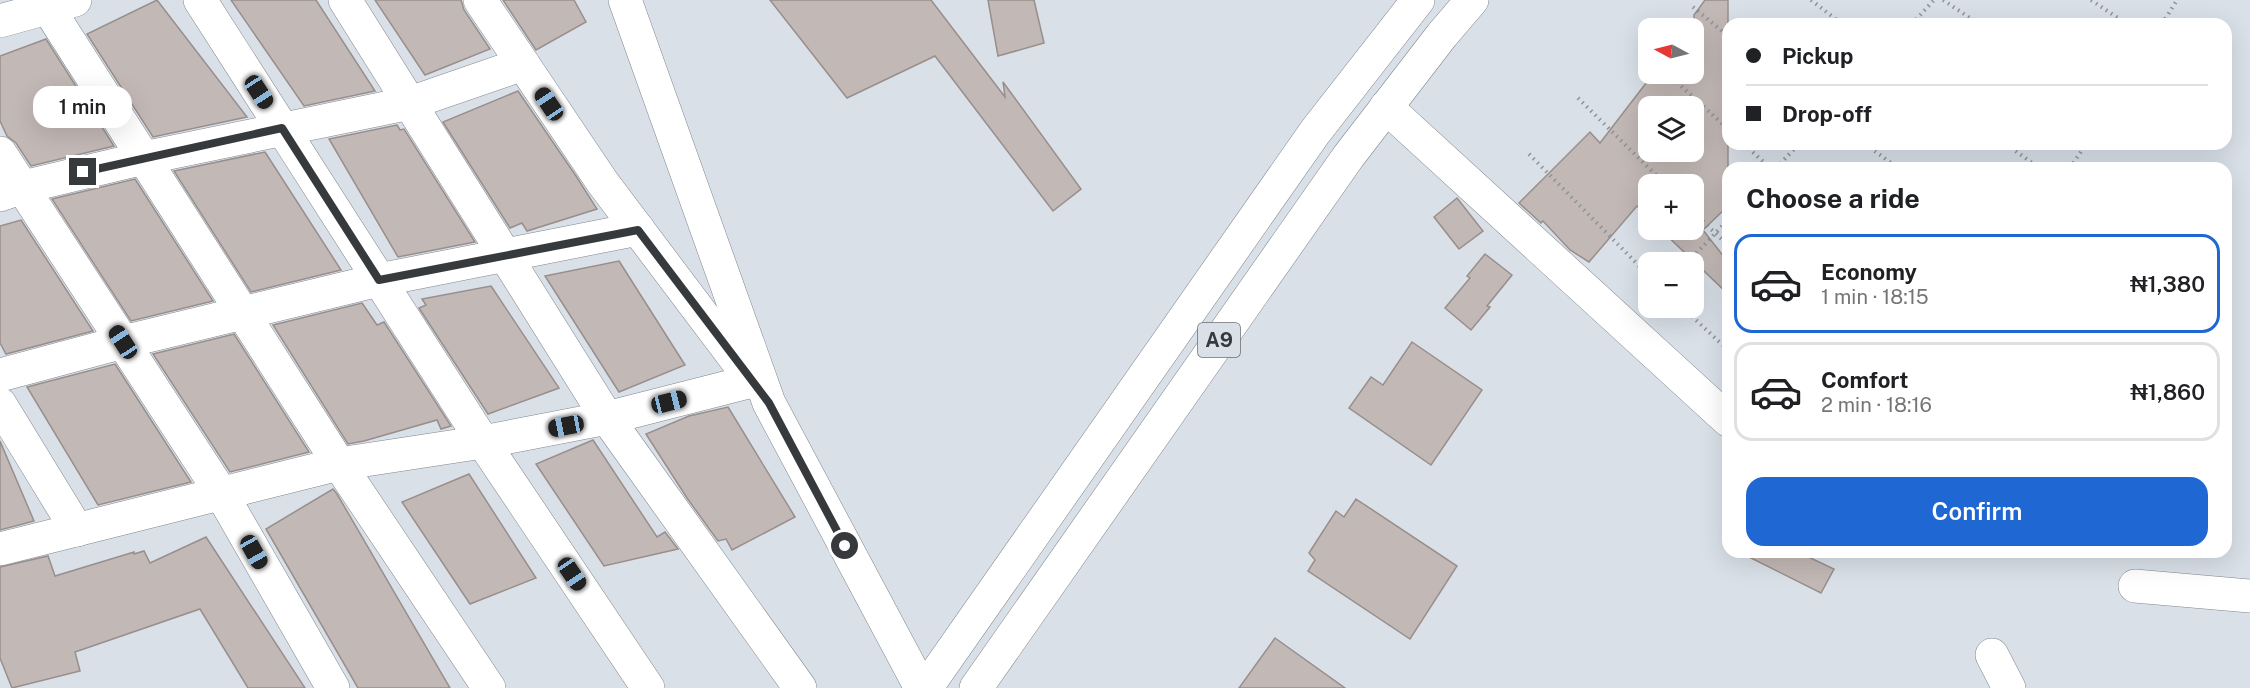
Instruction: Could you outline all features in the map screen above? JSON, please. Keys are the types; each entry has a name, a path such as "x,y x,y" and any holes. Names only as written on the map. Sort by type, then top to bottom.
{"main road":[{"path":"200,0 483,442 648,688"},
{"path":"345,0 607,418 800,688"},
{"path":"480,0 603,183 760,392 921,688"},
{"path":"625,0 760,392"},
{"name":"A9","path":"926,688 1315,132 1418,0"},
{"name":"A9","path":"976,688 1348,157 1442,35 1472,0"},
{"path":"0,21 55,2 144,158 339,464 489,688"},
{"path":"11,191 144,158 410,103 523,64"},
{"path":"1386,106 1722,414"},
{"path":"0,153 11,191 123,342 221,493 333,688"},
{"path":"0,375 123,342 379,280 638,230"},
{"path":"0,549 339,464 483,442 760,392"},
{"path":"0,404 77,530"},
{"path":"2135,586 2250,596"},
{"path":"1992,655 2008,688"}],"path":[{"path":"1811,0 1834,18"},
{"path":"1918,18 1934,0"},
{"path":"1943,0 1970,18"},
{"path":"2091,0 2118,18"},
{"path":"2166,18 2177,0"},
{"path":"1693,7 1722,31"},
{"path":"1679,84 1722,124"},
{"path":"1578,98 1655,174"},
{"path":"1750,150 1764,162"},
{"path":"1782,162 1793,150"},
{"path":"1873,150 1890,162"},
{"path":"2014,150 2031,162"},
{"path":"1529,154 1638,265"},
{"path":"1704,223 1722,240"},
{"path":"1698,252 1722,226"},
{"path":"1694,318 1722,344"}],"building":[{"path":"157,0 247,117 153,137 87,34"},
{"path":"231,0 316,0 375,91 304,106"},
{"path":"375,0 461,0 464,10 490,49 425,75"},
{"path":"503,0 574,0 586,22 536,50"},
{"path":"770,0 931,0 1005,97 1003,82 1081,189 1053,211 935,56 847,98"},
{"path":"988,0 1034,0 1044,43 998,56"},
{"path":"1705,0 1728,0 1728,18 1722,18 1722,150 1728,150 1728,162 1722,162 1722,212 1704,229 1704,174 1638,174 1638,207 1589,262 1570,250 1543,221 1541,223 1519,203 1590,132 1600,143 1645,84 1704,84 1704,18 1694,18 1694,15"},
{"path":"46,39 114,146 31,166 16,143 7,136 0,121 0,56"},
{"path":"518,91 597,209 527,231 522,223 510,228 443,122"},
{"path":"397,125 400,130 404,129 475,242 398,257 329,139"},
{"path":"265,152 341,270 251,292 174,171"},
{"path":"135,179 213,301 131,321 52,199"},
{"path":"1457,198 1483,231 1459,249 1434,217"},
{"path":"21,220 93,331 6,354 0,343 0,226"},
{"path":"1704,231 1722,254 1722,288 1704,271 1704,252 1684,252 1671,240 1704,240"},
{"path":"1485,254 1512,275 1471,330 1445,308 1470,278 1467,276"},
{"path":"619,261 685,365 619,392 545,276"},
{"path":"491,286 559,388 488,414 419,308 426,305 422,299"},
{"path":"362,303 377,325 384,322 451,426 441,429 437,420 348,444 273,325"},
{"path":"234,334 309,452 230,472 153,354"},
{"path":"1412,342 1482,390 1431,465 1349,408 1371,377 1383,385"},
{"path":"115,364 191,482 98,505 27,387"},
{"path":"728,407 795,517 732,550 726,539 718,541 646,434 689,416"},
{"path":"593,440 657,537 665,532 678,549 604,566 536,464"},
{"path":"0,441 34,521 0,530"},
{"path":"469,474 536,578 470,604 402,502"},
{"path":"333,489 450,688 358,688 266,529"},
{"path":"1356,499 1457,566 1410,639 1308,571 1315,560 1309,553 1336,511 1344,517"},
{"path":"206,537 305,688 248,688 200,609 75,652 80,671 12,688 0,658 0,567 48,556 55,576 144,551 150,563"},
{"path":"1751,558 1811,558 1834,569 1821,593"},
{"path":"1275,638 1345,688 1239,688"}],"route":[{"path":"83,172 282,128 379,280 638,230 769,403 845,546"}]}
